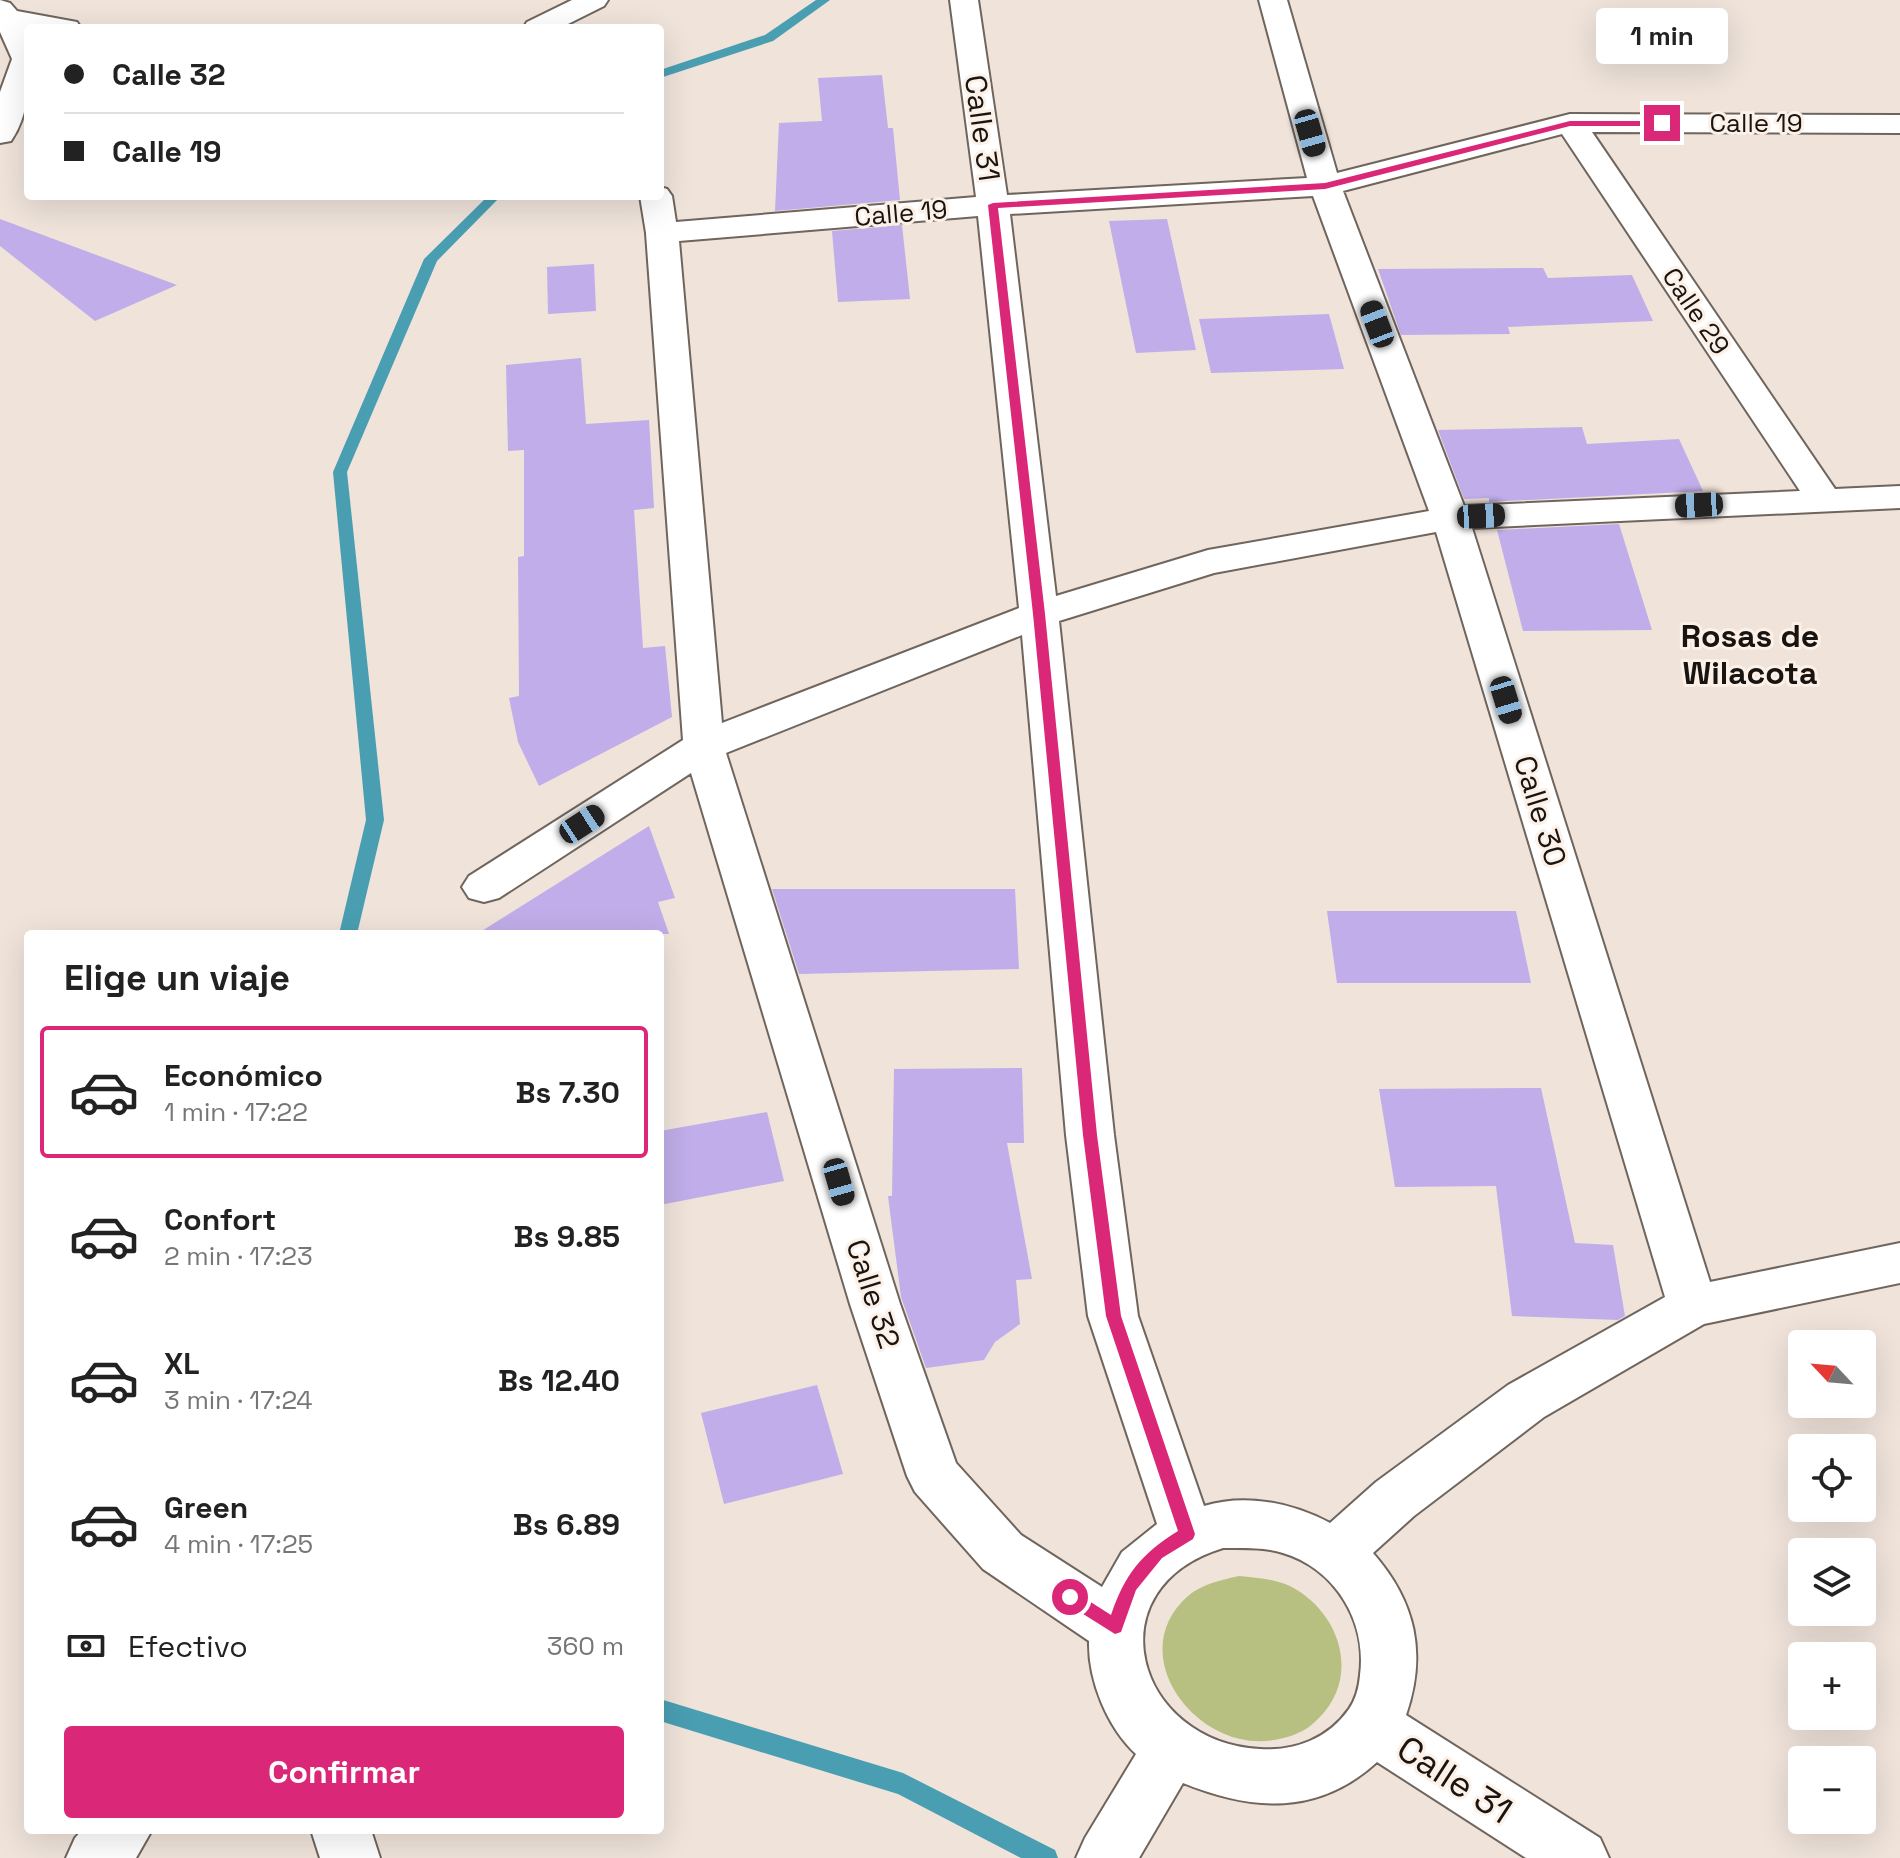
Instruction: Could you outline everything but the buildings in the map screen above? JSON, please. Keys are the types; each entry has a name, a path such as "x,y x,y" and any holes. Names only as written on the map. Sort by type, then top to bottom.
{"street":[{"path":"545,24 594,0"},
{"name":"Calle 31","path":"964,0 993,205 1039,614 1090,1135 1113,1316 1187,1534"},
{"name":"Calle 30","path":"1273,0 1325,186 1450,518 1693,1306"},
{"path":"4,14 49,24"},
{"path":"4,14 24,53"},
{"path":"0,134 24,67"},
{"name":"Calle 19","path":"662,233 993,205 1325,186 1570,123 1889,124"},
{"name":"Calle 29","path":"1570,123 1823,498"},
{"path":"1889,124 1900,149"},
{"name":"Calle 32","path":"657,200 662,233 704,746 875,1304 934,1476 1002,1552 1115,1627"},
{"path":"484,887 704,746 1039,614 1208,562 1450,518 1823,498 1900,497"},
{"path":"1334,1553 1395,1499 1526,1401 1693,1306 1900,1263"},
{"path":"1223,1524 1262,1524 1300,1534 1334,1553 1364,1581 1384,1615 1393,1653 1389,1692 1372,1726 1343,1756 1303,1774 1258,1778 1213,1770 1172,1748 1137,1713 1119,1671 1115,1627 1129,1587 1156,1553 1187,1534 1223,1524"},
{"name":"Calle 31","path":"1372,1726 1579,1858"},
{"path":"1120,1834 1172,1748"},
{"path":"96,1858 118,1834"},
{"path":"342,1834 350,1858"}],"green space":[{"path":"1239,1576 1276,1581 1297,1590 1325,1616 1340,1650 1339,1685 1331,1702 1313,1724 1287,1737 1265,1741 1238,1739 1213,1728 1192,1712 1175,1691 1165,1668 1163,1643 1170,1619 1188,1596 1206,1585"}],"waterway":[{"path":"664,73 769,38 824,0"},
{"path":"349,930 375,820 340,472 431,259 491,200"},
{"path":"664,1711 903,1784 1046,1858"}],"district":[{"name":"Rosas de Wilacota","path":"1750,654"}],"route":[{"path":"1070,1597 1115,1627 1129,1587 1156,1553 1187,1534 1113,1316 1090,1135 1039,614 993,205 1325,186 1570,123 1662,123"}]}
